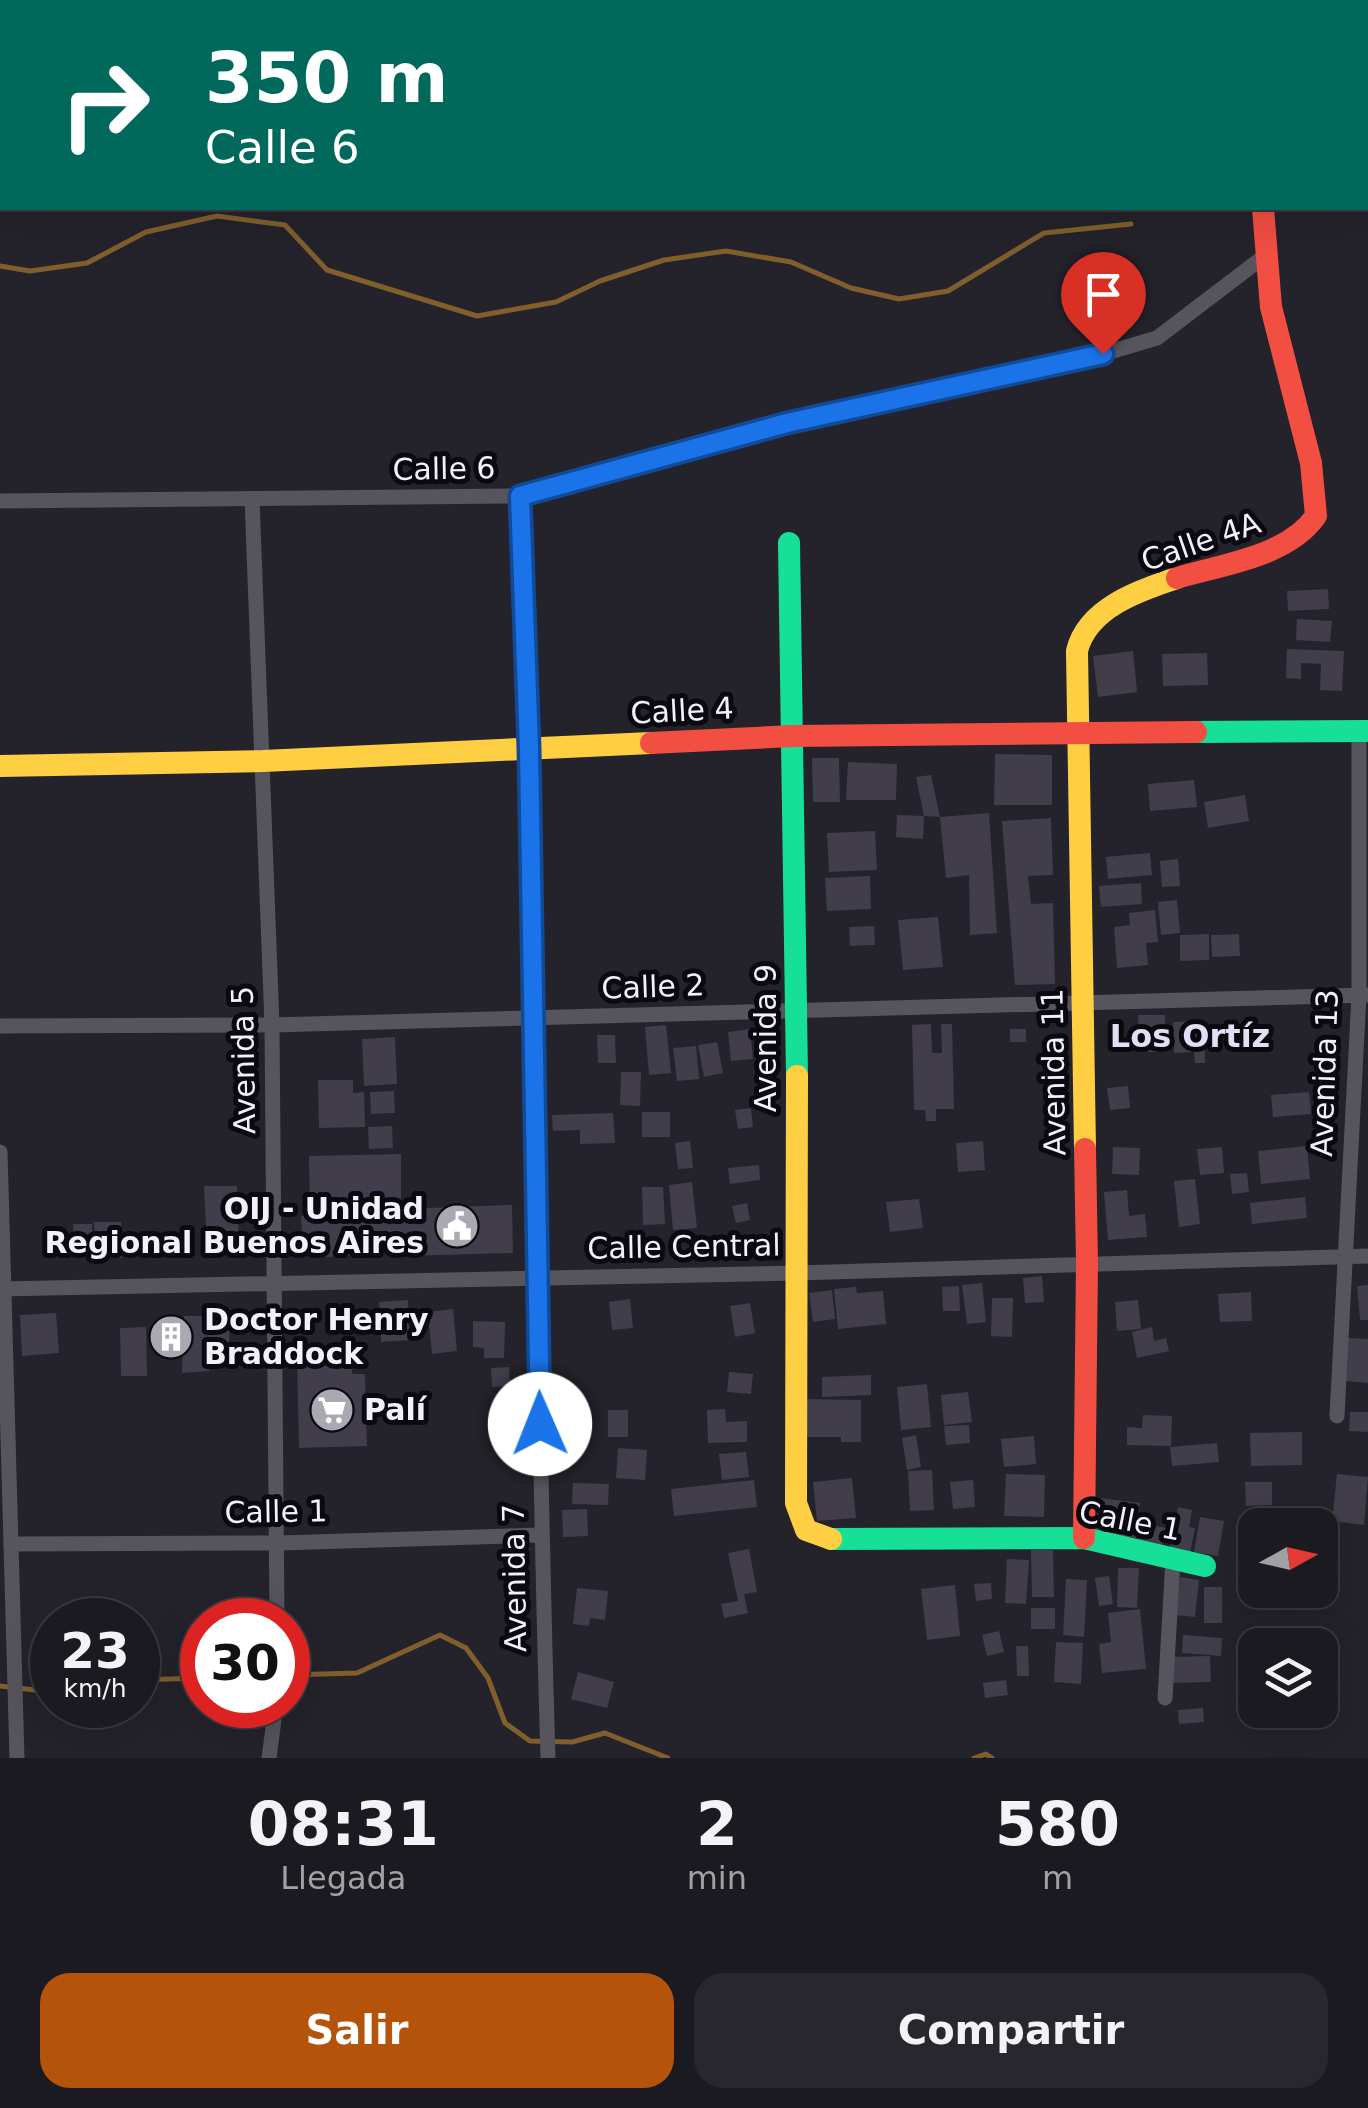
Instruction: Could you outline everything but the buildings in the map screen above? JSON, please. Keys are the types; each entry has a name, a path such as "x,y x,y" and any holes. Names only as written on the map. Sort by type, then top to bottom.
{"street":[{"path":"1262,258 1263,210"},
{"name":"Calle 6","path":"0,501 520,496 787,423 1076,362 1157,338 1262,258"},
{"name":"Calle 4A","path":"1100,613 1185,573 1299,539 1315,520 1318,496 1284,367 1262,258"},
{"name":"Avenida 7","path":"520,496 529,748 548,1758"},
{"name":"Avenida 5","path":"252,499 272,1025 277,1598"},
{"name":"Avenida 9","path":"789,543 797,1009 796,1504 806,1530"},
{"name":"Avenida 11","path":"1084,1538 1087,1263 1075,671 1080,640 1100,613"},
{"name":"Calle 4","path":"0,766 262,761 792,736 1364,731"},
{"name":"Avenida 13","path":"1337,1416 1364,995 1364,731"},
{"name":"Calle 2","path":"0,1026 272,1025 1364,995"},
{"path":"0,1152 8,1547 17,1758"},
{"name":"Calle Central","path":"2,1289 797,1273 1368,1256"},
{"name":"Calle 1","path":"806,1530 829,1539 1084,1538 1205,1566"},
{"name":"Calle 1","path":"8,1547 541,1535"},
{"path":"1164,1698 1173,1559"},
{"path":"269,1758 273,1728"}],"waterway":[{"path":"0,266 30,271 87,263 146,232 217,216 285,225 327,270 477,316 556,302 600,281 664,260 726,251 791,262 851,288 899,299 948,291 1044,233 1131,224"},
{"path":"310,1674 357,1673 440,1635 466,1648 488,1678 505,1723 530,1741 572,1742 605,1733 668,1758"},
{"path":"160,1679 180,1679"},
{"path":"0,1686 30,1689"},
{"path":"974,1758 986,1754 992,1758"}],"traffic: fast":[{"path":"789,543 797,1076"},
{"path":"1196,732 1368,731"},
{"path":"831,1539 1084,1538 1205,1566"}],"traffic: slow":[{"path":"1085,1149 1077,651 1083,636 1103,612 1147,588 1177,578"},
{"path":"0,766 263,761 651,743"},
{"path":"797,1076 796,1503 806,1530 831,1539"}],"traffic: jam":[{"path":"1177,578 1271,550 1304,530 1316,516 1311,463 1271,307 1263,210"},
{"path":"651,743 792,736 1196,732"},
{"path":"1084,1538 1085,1149"}],"place":[{"name":"OIJ - Unidad Regional Buenos Aires","path":"457,1226"},
{"name":"Doctor Henry Braddock","path":"171,1337"},
{"name":"Palí","path":"332,1410"}],"district":[{"name":"Los Ortíz","path":"1190,1036"}],"route":[{"path":"540,1424 529,748 520,496 787,423 1103,354"}]}
